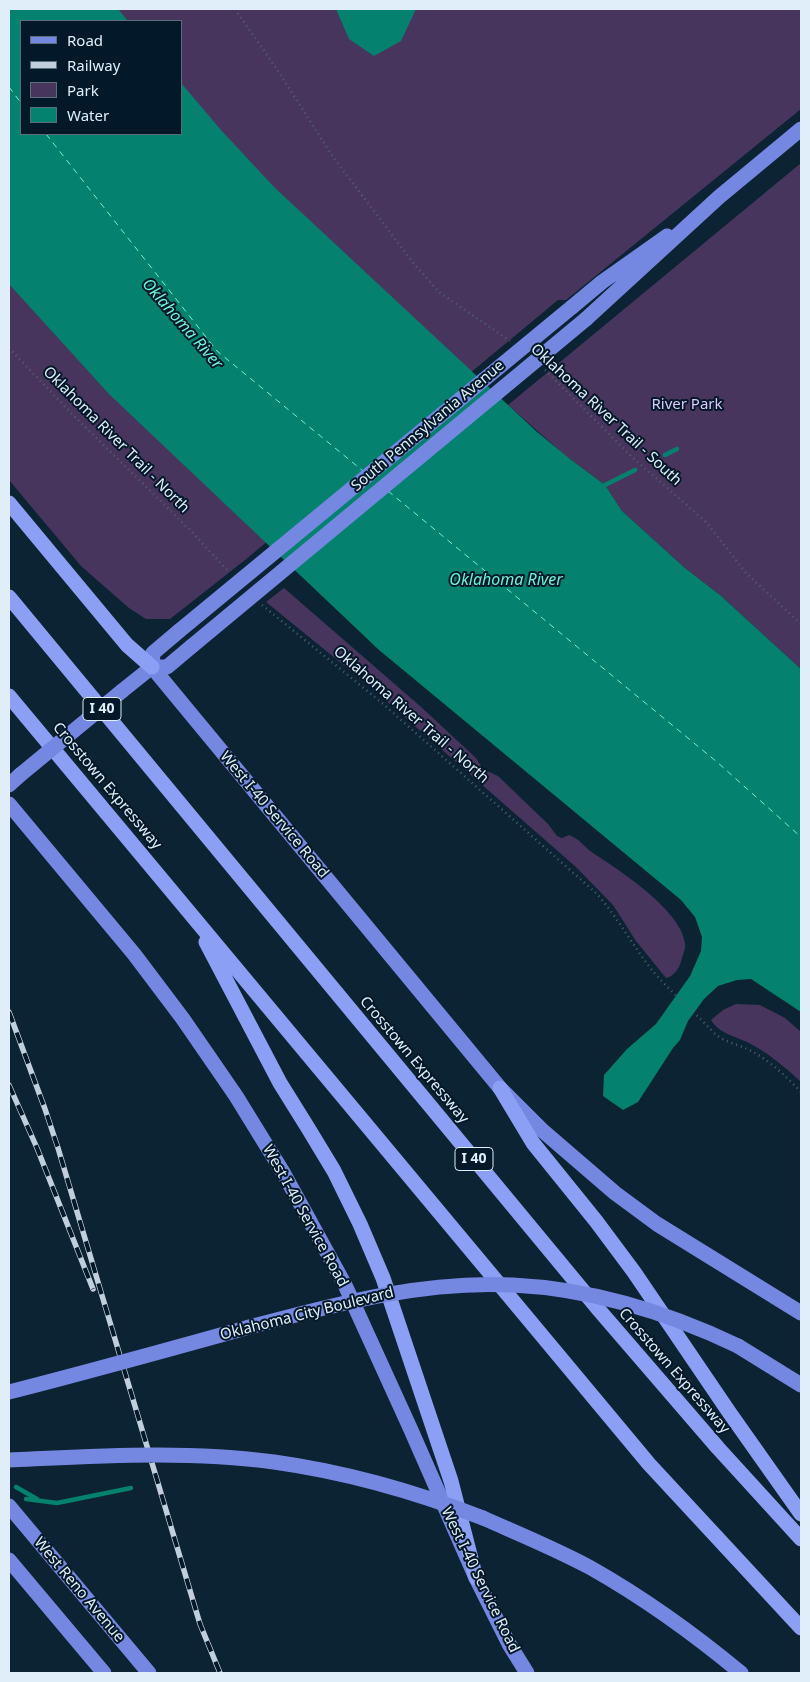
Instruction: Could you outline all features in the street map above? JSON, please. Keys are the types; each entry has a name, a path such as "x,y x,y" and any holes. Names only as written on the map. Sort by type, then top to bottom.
{"highway":[{"path":"9,503 127,645 152,667"},
{"name":"Crosstown Expressway","path":"9,596 599,1310 718,1448 801,1539"},
{"name":"Crosstown Expressway","path":"9,696 649,1464 801,1628"},
{"path":"191,915 280,1083 334,1171 368,1242 383,1278 451,1481 476,1578"},
{"path":"500,1088 533,1143 596,1221 634,1272 801,1514"}],"main road":[{"name":"South Pennsylvania Avenue","path":"14,780 152,667 168,667 586,319 719,197 801,129"},
{"name":"South Pennsylvania Avenue","path":"152,667 153,653 179,631 602,282 719,197"},
{"name":"West I-40 Service Road","path":"152,667 500,1088 543,1131 590,1172 650,1219 801,1313"},
{"name":"West I-40 Service Road","path":"9,804 134,954 183,1019 236,1096 284,1174 345,1286 476,1578 509,1644 527,1673"},
{"name":"Oklahoma City Boulevard","path":"9,1392 363,1298 440,1287 484,1284 514,1285 584,1293 675,1318 738,1346 801,1385"},
{"path":"9,1460 162,1455 273,1462 306,1467 384,1485 483,1518 565,1555 619,1584 712,1648 741,1673"},
{"name":"West Reno Avenue","path":"9,1506 149,1673"},
{"path":"9,1560 104,1673"}],"path":[{"name":"Oklahoma River Trail - South","path":"235,9 278,71 332,158 414,264 439,292 515,346"},
{"name":"Oklahoma River Trail - North","path":"9,348 86,428 189,529 230,573"},
{"name":"Oklahoma River Trail - South","path":"542,366 632,457 707,523 746,573 801,624"},
{"name":"Oklahoma River Trail - North","path":"259,602 382,703 582,880 606,904 636,950 660,979 711,1030 724,1040 766,1060 801,1092"}],"green space":[{"path":"9,9 801,9 801,109 566,300 558,300 245,560 170,619 146,619 129,608 81,566 9,480"},
{"name":"River Park","path":"801,163 801,669 720,595 685,568 622,511 605,485 567,457 508,405"},
{"path":"284,588 420,706 476,758 483,769 498,776 548,824 557,836 562,838 569,835 576,839 632,880 661,905 673,917 681,930 685,943 681,961 674,973 666,978 636,941 613,905 576,867 368,685 266,602"},
{"path":"736,1004 760,1005 785,1018 801,1032 801,1082 762,1050 723,1032 711,1020 723,1010"}],"water":[{"name":"Oklahoma River","path":"9,9 118,9 127,20 20,20 20,135 182,135 182,84 274,187 536,431 605,485 622,511 685,568 720,595 801,669 801,1012 751,979 737,980 718,986 704,999 688,1021 680,1040 638,1102 623,1110 603,1096 604,1075 627,1049 656,1024 690,976 701,951 702,937 695,917 681,900 379,650 109,394 9,284"},
{"path":"336,9 416,9 401,41 374,56 349,39"}],"waterway":[{"path":"665,455 677,449"},
{"path":"605,485 635,470"},
{"path":"16,1487 37,1499"},
{"path":"26,1499 57,1503 131,1488"}],"ferry route":[{"path":"9,87 20,102"},
{"path":"47,135 217,351 363,471"},
{"path":"388,491 717,762 801,837"}],"railway":[{"path":"9,1012 58,1148 200,1624 220,1673"},
{"path":"9,1085 37,1148 93,1289"}]}
